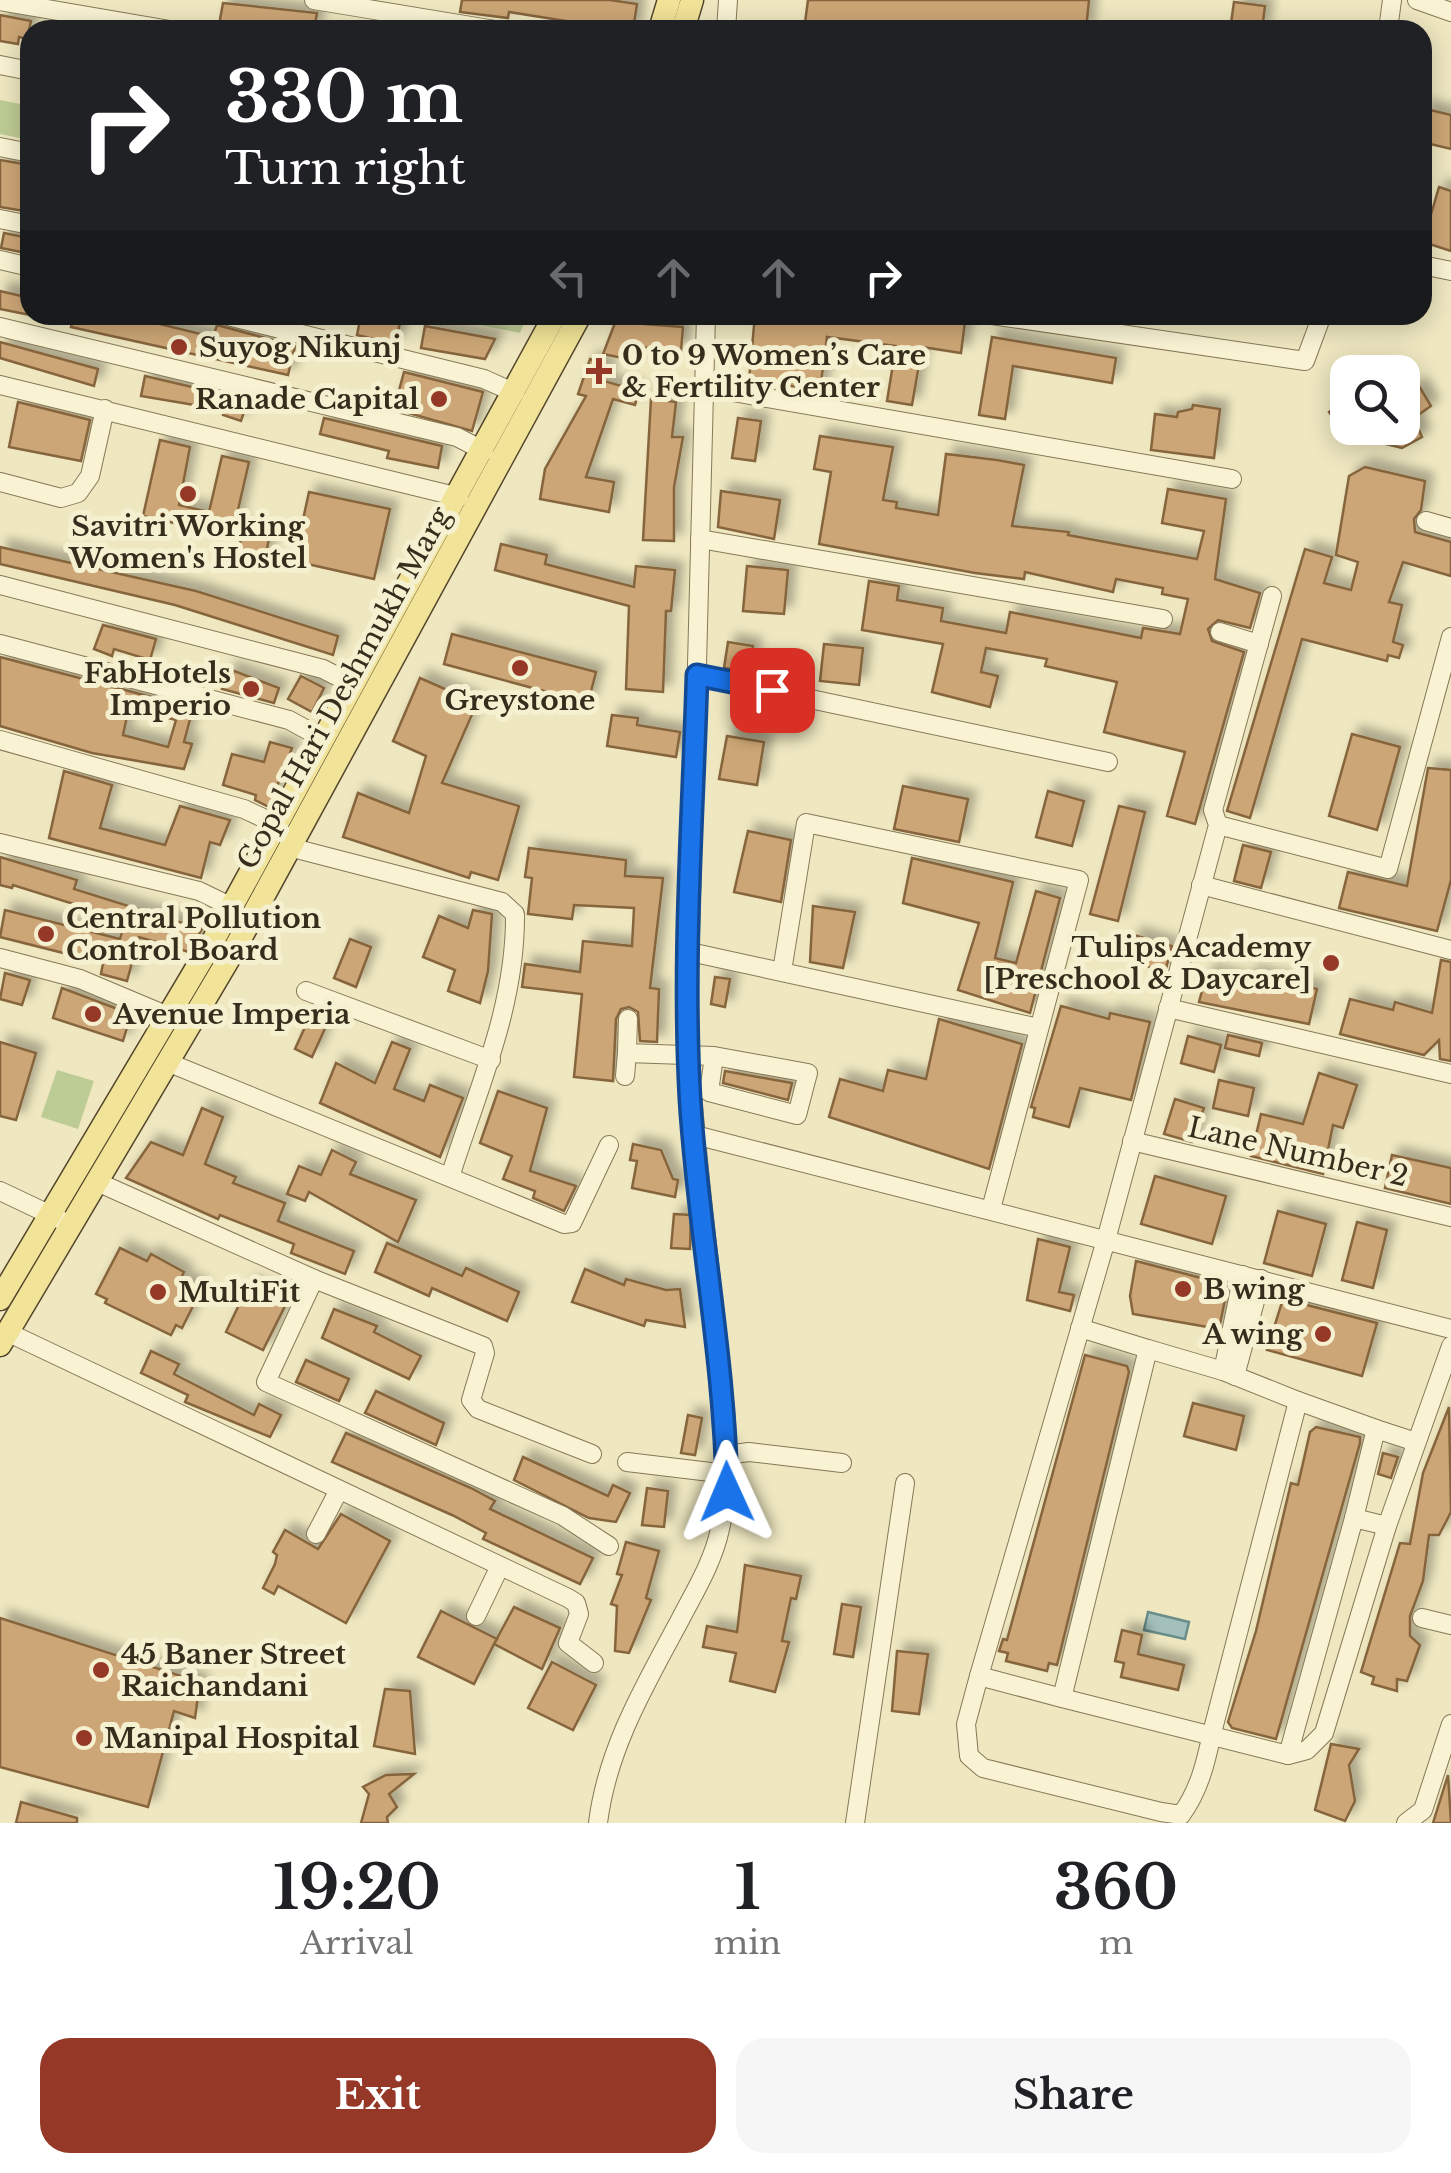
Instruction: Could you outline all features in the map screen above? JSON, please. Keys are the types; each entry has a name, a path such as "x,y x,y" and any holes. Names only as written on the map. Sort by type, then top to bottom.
{"main road":[{"name":"Gopal Hari Deshmukh Marg","path":"4,1338 59,1219 168,1016 459,497 550,325"},
{"name":"Gopal Hari Deshmukh Marg","path":"0,1299 59,1219 95,1182 167,1062 290,846 575,325"}],"street":[{"path":"314,0 435,20"},
{"path":"1417,0 1451,12"},
{"path":"0,1 111,20"},
{"path":"265,325 484,379 515,393"},
{"path":"598,1823 602,1788 630,1713 706,1572 720,1533 726,1465 689,1056 706,325"},
{"path":"1060,325 1304,361 1318,325"},
{"path":"0,327 457,438 484,451"},
{"path":"0,386 459,497"},
{"path":"704,387 1232,480"},
{"path":"0,482 61,498 78,494 90,476 105,409"},
{"path":"1426,521 1451,528"},
{"path":"700,538 1163,619"},
{"path":"0,585 323,669 352,684"},
{"path":"1272,596 1213,810 1218,825 1106,1240 966,1724 969,1756 983,1768 1181,1815 1193,1799 1212,1733 1298,1402"},
{"path":"1220,632 1259,644"},
{"path":"1218,825 1388,869 1451,636"},
{"path":"0,644 290,720 322,738"},
{"path":"697,675 1108,762"},
{"path":"0,740 244,809 276,824"},
{"path":"782,971 806,823 1079,880 991,1209"},
{"path":"0,842 199,891 232,907"},
{"path":"290,846 502,902 514,914 506,998 491,1060 450,1177"},
{"path":"1201,885 1451,950"},
{"path":"690,952 1039,1028"},
{"path":"0,958 80,979 168,1016"},
{"path":"306,990 491,1060"},
{"path":"1168,1008 1451,1074"},
{"path":"624,1076 628,1019"},
{"path":"627,1053 714,1056 808,1073 797,1115 709,1092 714,1056"},
{"path":"167,1062 564,1224 572,1223 609,1145"},
{"path":"695,1135 1451,1329"},
{"name":"Lane Number 2","path":"1132,1141 1451,1217"},
{"path":"95,1182 314,1279 483,1346 485,1353 471,1400 478,1409 592,1454"},
{"path":"0,1191 59,1219"},
{"path":"1229,1374 1252,1277"},
{"path":"314,1279 266,1382 562,1516 608,1546"},
{"path":"1080,1328 1229,1374 1416,1442"},
{"path":"4,1338 576,1603 579,1614 568,1643 594,1663"},
{"path":"979,1676 1288,1755 1307,1750 1324,1733 1386,1526 1451,1346"},
{"path":"1062,1698 1148,1349"},
{"path":"1288,1755 1376,1429"},
{"path":"627,1462 726,1465 749,1452 842,1463"},
{"path":"856,1823 905,1484"},
{"path":"316,1534 339,1490"},
{"path":"1354,1518 1386,1526"},
{"path":"476,1616 500,1566"},
{"path":"1422,1618 1451,1625"},
{"path":"1406,1823 1423,1810 1451,1724"}],"green space":[{"path":"0,100 20,104 20,138 0,134"},
{"path":"480,325 524,325 520,333"},
{"path":"57,1070 94,1081 78,1129 41,1117"}],"water":[{"path":"1148,1612 1189,1622 1185,1639 1144,1630"}],"building":[{"path":"462,0 610,0 637,4 635,20 559,20 509,12 508,18 460,12"},
{"path":"808,0 1089,0 1087,20 805,20"},
{"path":"1234,2 1265,6 1263,20 1231,20"},
{"path":"223,3 317,13 316,20 220,20"},
{"path":"0,15 26,20 20,20 18,44 0,41"},
{"path":"1432,110 1451,115 1451,149 1432,144"},
{"path":"0,160 20,163 20,210 0,207"},
{"path":"1439,187 1451,191 1451,251 1432,245 1432,211"},
{"path":"4,233 20,236 20,252 1,248"},
{"path":"0,291 20,296 20,313 0,309"},
{"path":"164,325 213,337 217,325 295,346 288,375 71,327"},
{"path":"359,325 400,325 395,344 357,335"},
{"path":"614,325 683,327 681,351 641,347 638,361 603,354"},
{"path":"754,325 965,325 961,353 922,347 912,405 887,401 896,346 827,337 820,390 749,380"},
{"path":"425,326 495,339 485,359 421,348"},
{"path":"992,337 1116,358 1112,383 1013,366 1005,419 979,415"},
{"path":"0,342 98,369 94,386 0,358"},
{"path":"590,359 609,366 604,381 639,391 635,405 613,399 586,477 614,482 609,512 540,499 545,469 586,396 578,394"},
{"name":"Ranade Capital","path":"404,372 483,392 472,431 394,409"},
{"path":"145,376 248,400 241,421 223,415 224,410 141,396"},
{"path":"1420,388 1431,406 1420,414"},
{"path":"651,399 676,402 672,437 683,437 674,487 674,541 643,540"},
{"path":"18,402 90,420 81,461 9,447"},
{"path":"1193,405 1220,409 1214,458 1151,450 1155,414 1177,417 1178,412 1192,409"},
{"path":"324,418 442,446 438,468 387,458 389,451 320,434"},
{"path":"738,418 761,421 755,461 732,458"},
{"path":"820,436 893,447 883,500 897,502 896,508 938,515 946,454 997,460 1024,465 1012,526 1069,532 1068,535 1197,559 1204,531 1162,523 1168,489 1226,499 1215,579 1260,593 1250,628 1218,620 1208,629 1212,641 1244,652 1195,824 1167,816 1185,752 1104,732 1117,682 1045,666 1047,659 986,648 981,672 998,676 990,707 932,692 943,644 862,630 869,581 899,586 897,600 943,608 941,621 1006,633 1010,612 1141,638 1143,628 1180,634 1188,599 1162,594 1163,588 1116,579 1113,592 1025,572 1024,579 975,573 819,544 831,472 814,469"},
{"path":"160,440 190,447 179,505 209,512 222,456 249,462 232,536 143,516"},
{"path":"1365,467 1425,481 1421,510 1414,519 1415,532 1451,542 1451,576 1403,562 1389,602 1402,605 1393,642 1403,645 1399,658 1388,655 1387,661 1302,639 1250,818 1227,811 1305,549 1332,557 1324,583 1351,590 1358,562 1336,555 1349,476"},
{"path":"721,491 780,500 774,539 718,527"},
{"path":"309,492 390,509 374,579 294,561"},
{"path":"243,529 270,534 265,558 238,552"},
{"path":"501,544 547,555 545,564 634,587 636,566 675,570 671,611 666,611 663,692 626,689 629,606 495,570"},
{"path":"0,547 196,591 338,636 333,655 175,605 0,564"},
{"path":"747,566 788,570 784,614 743,611"},
{"path":"103,625 156,639 150,660 114,649 112,656 94,649"},
{"name":"Greystone","path":"452,634 596,672 588,703 444,664"},
{"path":"728,642 753,646 749,672 724,668"},
{"path":"824,644 863,648 859,685 820,681"},
{"path":"0,657 193,708 184,742 192,744 184,769 92,753 0,726","holes":["129,707 176,720 168,747 123,735"]},
{"name":"FabHotels Imperio","path":"229,669 279,688 274,703 222,689"},
{"path":"301,676 324,688 312,712 288,699"},
{"path":"420,678 477,703 442,783 519,806 498,880 471,872 469,878 343,837 358,793 409,813 426,756 393,741"},
{"path":"612,715 638,718 637,725 680,732 676,757 607,746"},
{"path":"1352,734 1400,747 1377,830 1329,816"},
{"path":"727,736 764,742 757,785 719,779"},
{"path":"270,742 292,748 269,807 255,800 256,795 223,785 232,754 264,762"},
{"path":"1428,768 1451,770 1451,880 1437,931 1339,908 1348,872 1407,886"},
{"path":"64,771 112,785 100,828 165,845 180,806 230,820 220,845 210,842 201,878 49,838"},
{"path":"903,786 968,799 959,842 894,829"},
{"path":"1048,791 1084,801 1072,846 1036,837"},
{"path":"1119,806 1145,812 1118,921 1090,914"},
{"path":"748,831 791,840 781,902 734,892"},
{"path":"1243,845 1271,852 1261,888 1234,881"},
{"path":"529,848 626,860 625,876 663,878 650,988 659,989 657,1042 640,1041 638,1012 629,1007 621,1009 616,1019 613,1081 574,1077 582,994 522,987 525,964 580,972 583,941 632,946 634,908 574,905 572,919 528,914 532,878 525,877"},
{"path":"0,857 77,880 74,889 202,929 189,952 139,937 127,981 101,974 103,963 0,937 5,910 120,939 125,920 13,885 0,885"},
{"path":"912,858 1013,882 995,958 1016,963 1036,891 1060,898 1030,1013 958,990 979,923 903,903"},
{"path":"813,906 855,912 843,968 810,962"},
{"path":"473,910 492,914 488,971 480,1003 448,991 455,970 423,957 439,916 468,928"},
{"path":"1134,935 1172,946 1165,972 1126,960"},
{"path":"350,939 371,947 356,987 334,978"},
{"path":"1441,960 1451,962 1451,1061 1440,1059 1439,1040 1424,1055 1340,1034 1350,999 1393,1010 1395,1002 1432,1013"},
{"path":"1207,972 1248,983 1250,973 1317,989 1309,1024 1199,1002"},
{"path":"5,973 30,980 22,1005 0,999"},
{"path":"715,977 730,979 725,1007 711,1004"},
{"name":"Avenue Imperia","path":"62,988 131,1014 123,1041 53,1018"},
{"path":"1061,1006 1109,1019 1110,1013 1150,1022 1131,1100 1080,1088 1069,1127 1033,1117 1035,1108 1031,1107"},
{"path":"310,1016 327,1024 312,1057 295,1049"},
{"path":"939,1019 1022,1044 989,1169 829,1117 840,1079 883,1091 888,1070 926,1079"},
{"path":"1228,1035 1262,1043 1259,1056 1225,1048"},
{"path":"1188,1036 1221,1045 1214,1072 1181,1063"},
{"path":"0,1042 36,1053 16,1120 0,1116"},
{"path":"392,1042 410,1049 394,1089 424,1101 430,1085 463,1098 440,1157 320,1103 336,1063 375,1083"},
{"path":"725,1071 792,1083 788,1100 723,1083"},
{"path":"1319,1073 1357,1085 1343,1128 1333,1125 1323,1174 1251,1156 1261,1114 1303,1124"},
{"path":"1219,1080 1254,1088 1248,1116 1213,1108"},
{"path":"498,1091 547,1108 530,1171 576,1186 564,1211 533,1198 535,1191 503,1179 512,1156 480,1143"},
{"path":"1175,1099 1204,1108 1192,1142 1164,1134"},
{"path":"202,1108 223,1117 205,1164 236,1177 233,1183 285,1203 278,1221 354,1251 345,1274 291,1253 294,1244 220,1215 218,1219 126,1178 151,1142 183,1155"},
{"path":"633,1144 661,1150 673,1179 678,1180 675,1197 632,1188 637,1161 630,1160"},
{"path":"332,1150 356,1162 350,1174 416,1200 398,1242 309,1192 305,1201 287,1194 299,1166 321,1175"},
{"path":"1392,1155 1451,1168 1451,1204 1385,1188"},
{"path":"1155,1176 1226,1196 1212,1244 1141,1224"},
{"path":"1278,1211 1326,1224 1312,1276 1264,1263"},
{"path":"674,1214 691,1215 690,1249 671,1248"},
{"path":"1357,1222 1387,1230 1373,1288 1342,1280"},
{"path":"1038,1239 1070,1247 1059,1292 1074,1295 1070,1311 1027,1300"},
{"path":"387,1243 462,1276 466,1268 519,1292 507,1321 432,1288 429,1296 375,1272"},
{"path":"120,1248 147,1261 151,1254 184,1272 181,1278 202,1288 182,1328 176,1325 171,1335 105,1303 107,1299 96,1294"},
{"name":"B wing","path":"1136,1261 1228,1285 1219,1329 1133,1314 1130,1296"},
{"path":"585,1269 624,1285 626,1279 666,1290 680,1289 685,1327 646,1320 644,1326 572,1302"},
{"path":"249,1284 287,1302 263,1350 226,1332"},
{"name":"A wing","path":"1283,1299 1377,1323 1362,1376 1267,1350"},
{"path":"334,1309 377,1326 374,1332 421,1356 409,1379 322,1338"},
{"path":"151,1351 179,1364 174,1374 254,1415 259,1404 281,1415 270,1437 185,1402 188,1395 141,1373"},
{"path":"1085,1355 1127,1366 1129,1372 1057,1665 1049,1663 1047,1671 1006,1661 1008,1653 999,1651 1003,1639 1007,1640"},
{"path":"306,1360 349,1379 339,1401 296,1382"},
{"path":"376,1391 444,1423 436,1445 365,1413"},
{"path":"1193,1403 1244,1416 1236,1450 1184,1436"},
{"path":"1449,1407 1451,1512 1439,1535 1429,1535 1423,1581 1410,1616 1410,1636 1420,1645 1407,1681 1397,1679 1397,1691 1372,1684 1374,1677 1361,1672 1400,1543 1410,1544 1423,1473"},
{"path":"688,1415 702,1418 695,1455 681,1453"},
{"path":"1316,1427 1360,1437 1360,1443 1276,1739 1232,1728 1228,1722 1256,1631 1291,1483 1298,1485 1310,1432"},
{"path":"346,1433 471,1488 495,1501 490,1509 593,1558 580,1584 483,1539 486,1533 452,1515 332,1462"},
{"path":"1383,1453 1398,1457 1391,1478 1378,1474"},
{"path":"523,1457 608,1496 613,1485 630,1493 616,1522 589,1518 514,1480"},
{"path":"647,1488 668,1491 664,1527 642,1525"},
{"path":"341,1514 390,1541 346,1623 278,1586 274,1594 263,1588 275,1564 277,1555 273,1552 285,1530 318,1549"},
{"path":"626,1542 659,1551 646,1598 651,1600 629,1653 615,1651 617,1606 611,1604 622,1575 617,1574"},
{"path":"745,1565 801,1576 796,1599 791,1598 782,1641 789,1642 775,1692 730,1681 736,1653 703,1647 707,1626 737,1632"},
{"path":"842,1604 861,1607 853,1657 834,1654"},
{"path":"514,1607 560,1628 542,1669 494,1644 474,1684 418,1657 441,1611 497,1639"},
{"path":"0,1618 200,1682 195,1718 174,1711 148,1807 0,1767"},
{"path":"1122,1630 1142,1635 1138,1654 1184,1665 1178,1690 1121,1677 1124,1663 1115,1661"},
{"path":"897,1651 928,1654 919,1714 892,1711"},
{"path":"552,1662 596,1685 573,1730 528,1708"},
{"path":"385,1689 410,1691 415,1754 374,1746"},
{"path":"1331,1744 1359,1749 1349,1765 1355,1801 1345,1821 1315,1810"},
{"path":"414,1774 389,1794 397,1807 387,1817 388,1823 361,1823 369,1794 363,1787 386,1775"},
{"path":"1448,1775 1451,1823 1433,1823"},
{"path":"21,1802 77,1818 77,1823 16,1823"}],"place":[{"name":"Suyog Nikunj","path":"179,347"},
{"name":"0 to 9 Women’s Care & Fertility Center","path":"599,371"},
{"name":"Ranade Capital","path":"439,399"},
{"name":"Savitri Working Women's Hostel","path":"188,494"},
{"name":"Greystone","path":"520,668"},
{"name":"FabHotels Imperio","path":"251,689"},
{"name":"Central Pollution Control Board","path":"46,934"},
{"name":"Tulips Academy [Preschool & Daycare]","path":"1331,963"},
{"name":"Avenue Imperia","path":"93,1014"},
{"name":"B wing","path":"1183,1289"},
{"name":"MultiFit","path":"158,1292"},
{"name":"A wing","path":"1323,1334"},
{"name":"45 Baner Street Raichandani","path":"101,1670"},
{"name":"Manipal Hospital","path":"84,1738"}],"route":[{"path":"727,1492 726,1426 690,1103 688,1014 697,675 772,690"}]}
